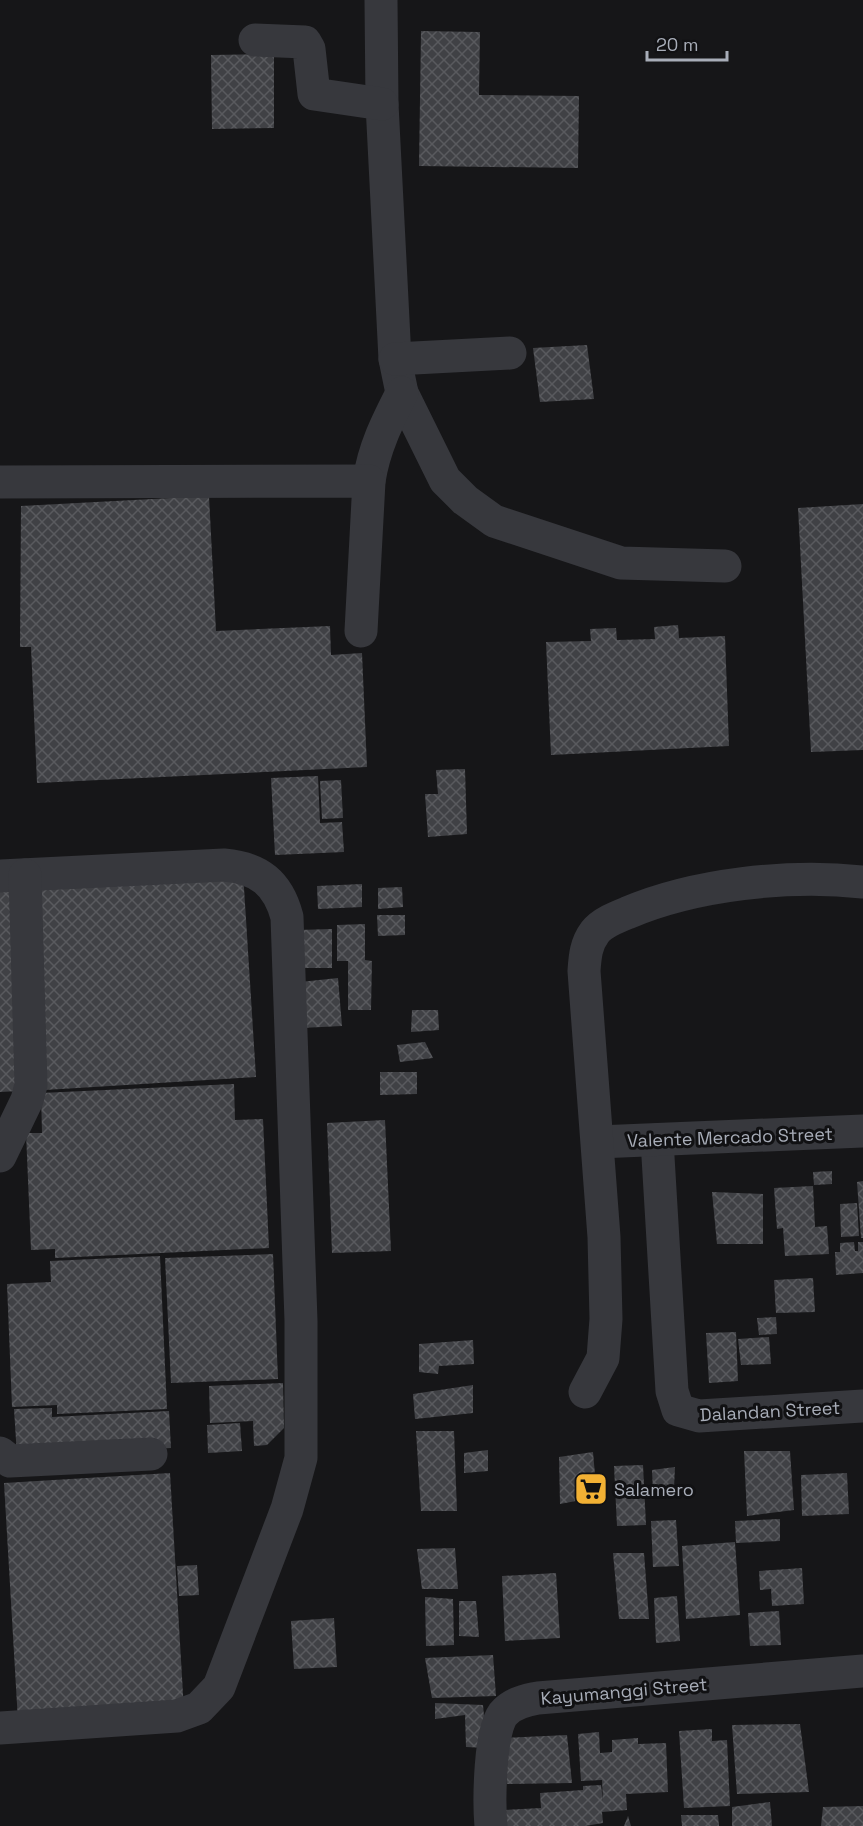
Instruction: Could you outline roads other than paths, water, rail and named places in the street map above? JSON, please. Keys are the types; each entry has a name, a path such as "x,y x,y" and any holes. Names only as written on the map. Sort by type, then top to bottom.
{"street":[{"path":"381,0 382,104 395,359 402,393 446,480 465,500 494,521 621,563 725,566"},
{"path":"255,40 305,42 309,49 314,94 382,104"},
{"path":"395,359 510,353"},
{"path":"361,632 369,481 373,456 382,431 402,393"},
{"path":"0,482 369,481"},
{"path":"0,1156 27,1100 31,1085 13,875 224,865 245,867 273,884 282,896 287,916 301,1321 301,1458 287,1509 219,1687 199,1708 177,1716 0,1728"},
{"path":"585,1392 603,1358 606,1330 604,1237 584,971 586,947 597,929 644,906 683,894 727,886 789,880 863,882"},
{"name":"Valente Mercado Street","path":"598,1142 863,1131"},
{"name":"Dalandan Street","path":"657,1140 672,1391 678,1410 699,1416 863,1406"},
{"path":"0,1453 10,1461 151,1454"},
{"name":"Kayumanggi Street","path":"491,1826 489,1806 491,1761 498,1726 502,1713 520,1702 538,1698 863,1671"}],"place":[{"name":"Salamero","path":"591,1489"}]}
